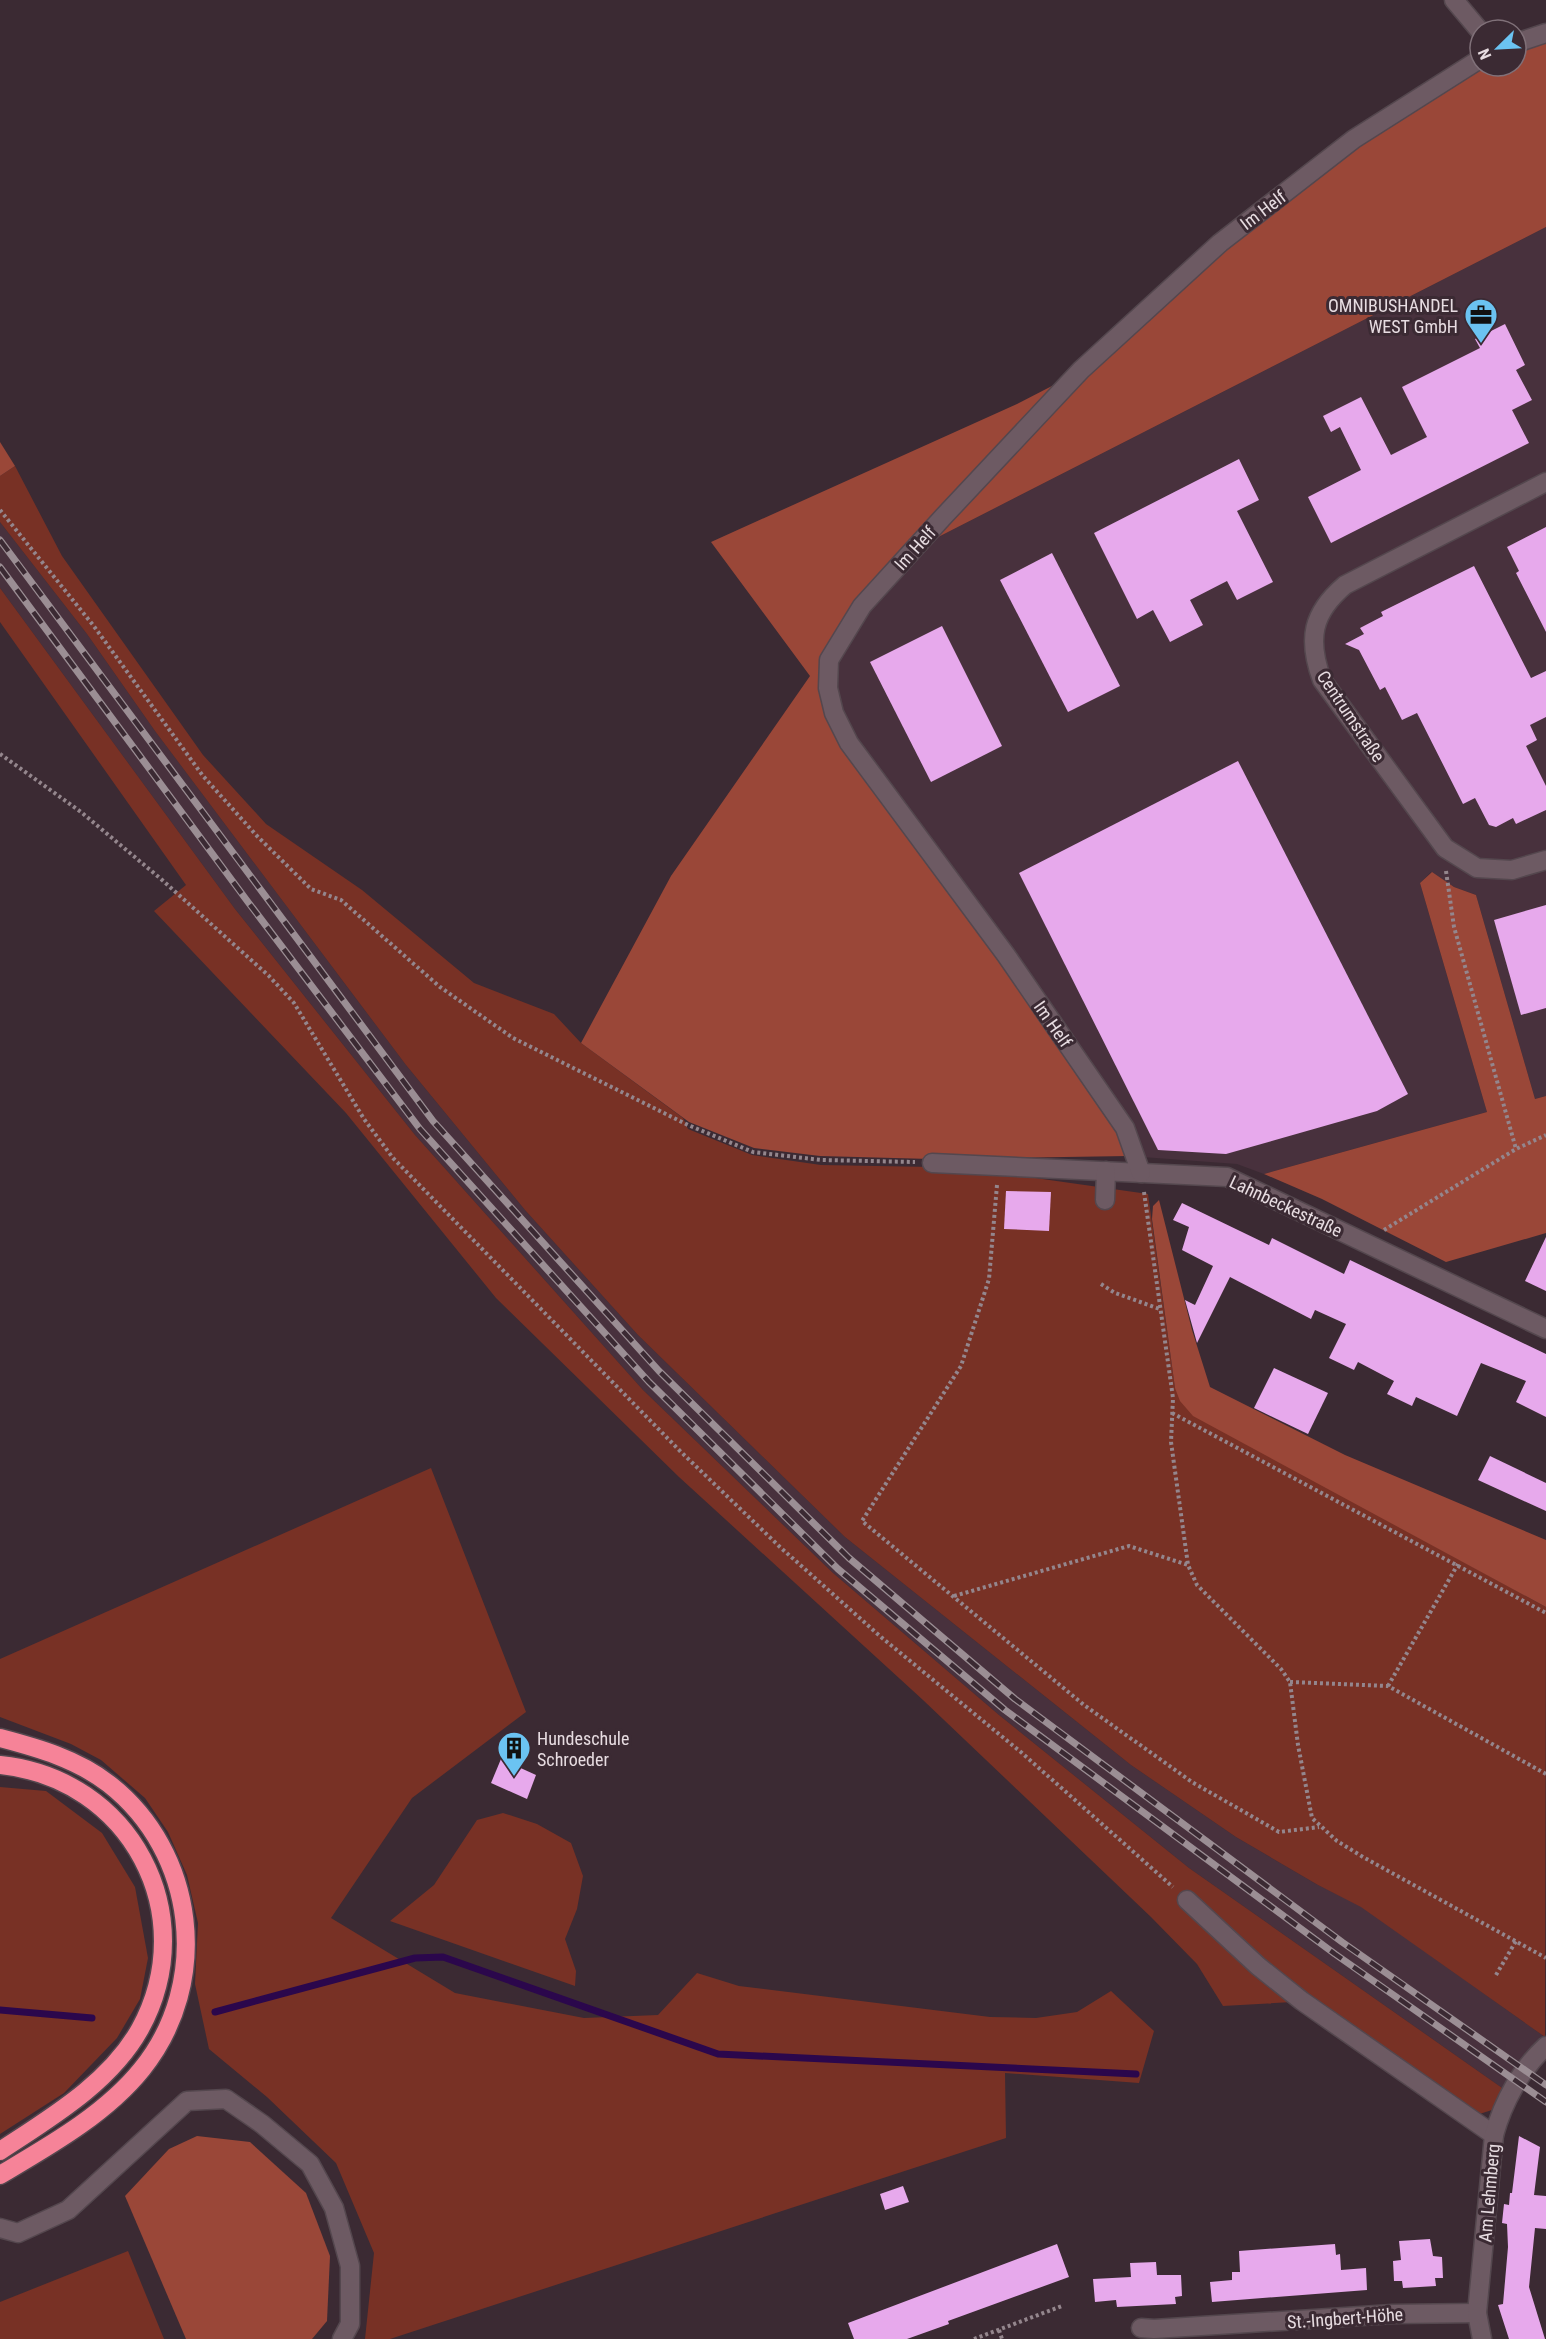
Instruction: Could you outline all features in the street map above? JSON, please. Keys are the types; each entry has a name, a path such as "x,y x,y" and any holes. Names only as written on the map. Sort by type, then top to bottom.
{"highway":[{"path":"0,1738 73,1761 108,1783 134,1807 154,1836 171,1868 183,1902 187,1938 185,1973 175,2008 159,2043 142,2069 90,2116 0,2175"},
{"path":"0,1765 32,1771 62,1782 91,1799 114,1820 136,1847 152,1878 161,1908 165,1941 161,1974 152,2005 123,2054 78,2096 0,2151"}],"street":[{"path":"1454,0 1469,18"},
{"path":"1528,40 1546,33"},
{"name":"Im Helf","path":"1141,1173 1125,1128 1006,955 849,743 834,712 828,688 829,660 862,606 1081,370 1220,243 1354,139 1468,67"},
{"name":"Centrumstraße","path":"1546,482 1346,585 1327,601 1315,626 1314,658 1322,680 1445,848 1477,868 1512,870 1546,861"},
{"name":"Lahnbeckestraße","path":"932,1163 1227,1177 1546,1329"},
{"path":"1104,1200 1106,1172"},
{"path":"1187,1900 1258,1966 1302,2001 1494,2135"},
{"name":"Am Lehmberg","path":"1482,2339 1477,2313 1494,2135 1504,2105 1540,2051"},
{"path":"0,2228 18,2233 68,2210 187,2101 226,2099 262,2124 310,2164 334,2208 350,2266 350,2324 342,2339"},
{"name":"St.-Ingbert-Höhe","path":"1141,2328 1298,2330 1393,2314 1477,2313"}],"path":[{"path":"0,510 93,625 203,776 256,836 311,889 341,900 440,987 513,1038 688,1125 753,1152 821,1160 932,1163"},
{"path":"0,754 99,827 268,976 294,1003 364,1119 393,1158 680,1451 780,1547 864,1622 1031,1760 1187,1900"},
{"path":"1445,848 1446,884 1454,927 1516,1149"},
{"path":"1363,1242 1516,1149 1546,1135"},
{"path":"999,1166 989,1278 961,1366 862,1521 1084,1705 1192,1782 1280,1832 1320,1827"},
{"path":"1141,1173 1173,1398 1171,1442 1188,1564 1197,1585 1281,1669 1290,1682 1308,1807 1312,1818 1320,1827 1363,1857 1546,1958"},
{"path":"1101,1284 1115,1293 1160,1310"},
{"path":"1172,1413 1459,1564 1546,1613"},
{"path":"953,1596 1129,1546 1188,1564"},
{"path":"1388,1686 1459,1564"},
{"path":"1290,1682 1388,1686 1546,1774"},
{"path":"1496,1975 1516,1941"},
{"path":"974,2339 1062,2306"},
{"path":"999,2330 1002,2339"}],"shaded area":[{"path":"1546,34 1546,227 901,556 854,604 835,633 822,659 822,691 1099,1094 1129,1156 931,1159 820,1156 754,1148 689,1122 581,1043 671,876 810,676 711,542 1017,404 1081,371 1222,244 1357,140 1468,73 1468,78 1528,78 1528,41"},
{"path":"1546,227 1546,1096 1535,1099 1476,895 1454,887 1431,872 1420,883 1487,1112 1264,1174 1237,1164 1129,1156 843,746 822,659 854,604 901,556"},
{"path":"0,442 15,466 0,476"},
{"path":"15,466 62,556 203,755 266,824 362,890 474,983 554,1014 581,1043 683,1118 688,1129 752,1155 821,1165 932,1167 1001,1173 1148,1194 1175,1388 1407,1531 1546,1607 1545,2037 1361,1907 1318,1885 1236,1837 1131,1765 845,1537 638,1335 525,1210 406,1065 155,731 87,634 0,522 0,476"},
{"path":"0,522 87,634 155,731 406,1065 525,1210 638,1335 845,1537 1131,1765 1236,1837 1318,1885 1361,1906 1545,2037 1505,2090 1189,1868 999,1715 833,1573 643,1390 415,1135 235,909 0,588"},
{"path":"0,588 235,909 415,1135 643,1390 833,1573 999,1715 1189,1868 1505,2090 1492,2110 1470,2117 1292,2002 1223,2006 1197,1964 1151,1917 923,1700 679,1477 496,1298 346,1113 154,911 186,885 0,622"},
{"path":"1432,872 1454,887 1476,895 1535,1099 1546,1096 1546,1233 1446,1262 1322,1199 1264,1174 1487,1112 1420,883"},
{"path":"1159,1200 1192,1330 1210,1387 1345,1455 1546,1540 1546,1607 1193,1416 1180,1401 1175,1388 1152,1219 1153,1206"},
{"path":"431,1468 526,1712 412,1798 331,1918 455,1993 584,2018 658,2015 697,1973 739,1986 990,2017 1036,2018 1077,2012 1111,1991 1154,2031 1139,2083 1005,2073 1006,2138 390,2339 365,2339 374,2253 336,2163 267,2097 209,2049 195,1984 198,1923 187,1875 168,1832 145,1798 101,1760 71,1744 0,1717 0,1659"},
{"path":"0,1787 46,1791 102,1833 135,1887 148,1958 140,1999 117,2038 64,2093 0,2134"},
{"name":"Hundeschule Schroeder","path":"503,1813 537,1824 571,1843 583,1876 577,1909 565,1939 576,1971 575,1986 390,1921 434,1885 477,1820"},
{"path":"197,2136 250,2142 306,2193 330,2256 327,2321 312,2339 186,2339 125,2196 169,2149"},
{"path":"128,2251 164,2339 0,2339 0,2302"}],"building":[{"path":"1505,324 1525,365 1516,370 1532,400 1512,410 1529,443 1331,543 1308,497 1361,470 1340,427 1331,432 1323,416 1361,397 1391,455 1427,437 1402,387 1480,348 1475,339"},
{"path":"1239,459 1259,500 1237,511 1273,582 1237,600 1227,581 1190,600 1203,625 1170,642 1153,610 1137,619 1094,533"},
{"path":"1546,527 1546,632 1516,573 1519,571 1507,547"},
{"path":"1052,553 1120,686 1068,712 1000,580"},
{"path":"1474,566 1531,678 1546,671 1546,717 1530,725 1537,740 1526,746 1546,786 1546,810 1516,824 1513,818 1496,827 1489,825 1475,798 1463,804 1417,713 1402,720 1385,687 1380,690 1359,650 1345,644 1364,634 1360,628 1383,616 1381,612"},
{"path":"942,626 1002,746 931,782 870,662"},
{"path":"1238,761 1408,1094 1377,1111 1226,1154 1158,1150 1019,873"},
{"path":"1546,905 1546,1008 1521,1015 1494,920"},
{"path":"1006,1191 1051,1192 1049,1231 1004,1229"},
{"path":"1182,1203 1269,1245 1272,1238 1344,1274 1350,1260 1546,1354 1546,1417 1516,1402 1526,1381 1481,1363 1457,1416 1416,1397 1412,1406 1387,1394 1394,1381 1358,1362 1354,1370 1329,1358 1346,1324 1315,1310 1311,1319 1230,1277 1197,1343 1185,1300 1195,1305 1213,1266 1182,1250 1189,1227 1173,1220"},
{"path":"1546,1237 1546,1291 1525,1281"},
{"path":"1274,1368 1328,1393 1308,1434 1254,1408"},
{"path":"1490,1456 1546,1483 1546,1511 1478,1480"},
{"name":"Hundeschule Schroeder","path":"501,1759 536,1775 527,1799 491,1783"},
{"path":"1519,2136 1540,2147 1534,2195 1546,2196 1546,2229 1535,2228 1529,2287 1545,2339 1509,2339 1498,2305 1503,2304 1508,2247 1507,2224 1502,2223 1504,2204 1509,2205 1510,2193 1512,2193"},
{"path":"903,2186 909,2202 885,2210 880,2194"},
{"path":"1430,2239 1433,2256 1442,2257 1443,2278 1435,2278 1436,2286 1403,2288 1402,2281 1394,2281 1393,2261 1401,2260 1399,2241"},
{"path":"1057,2244 1069,2277 948,2321 949,2324 907,2339 854,2339 848,2323"},
{"path":"1335,2244 1336,2255 1340,2254 1341,2270 1366,2268 1367,2290 1212,2302 1210,2282 1232,2280 1232,2272 1240,2272 1239,2251"},
{"path":"1156,2262 1157,2275 1181,2275 1182,2296 1175,2297 1176,2304 1117,2307 1116,2300 1095,2302 1093,2279 1131,2277 1130,2263"}],"waterway":[{"path":"215,2012 415,1958 443,1957 718,2054 1136,2074"},
{"path":"0,2010 92,2018"}],"railway":[{"path":"0,540 433,1121 659,1371 849,1558 1015,1699 1342,1942 1546,2085"},
{"path":"0,567 248,902 420,1129 649,1382 838,1569 1005,1710 1335,1954 1546,2102"}],"place":[{"name":"OMNIBUSHANDEL WEST GmbH","path":"1481,344"},
{"name":"Hundeschule Schroeder","path":"514,1777"}]}
